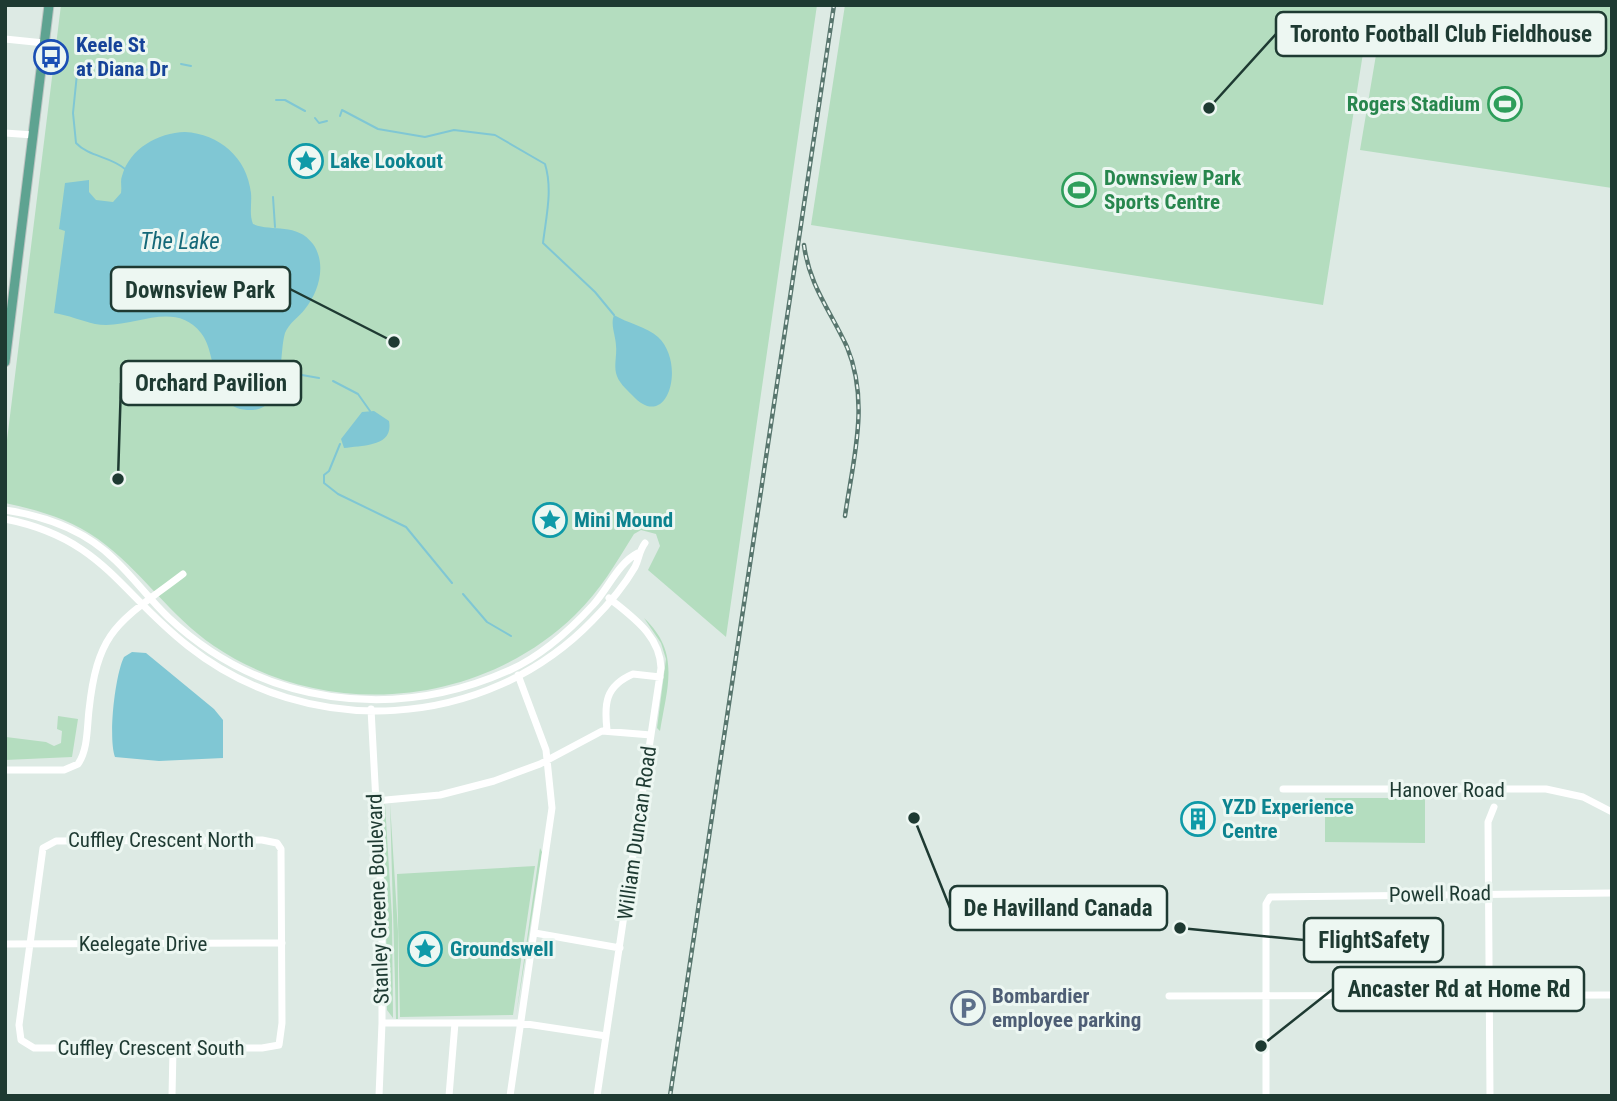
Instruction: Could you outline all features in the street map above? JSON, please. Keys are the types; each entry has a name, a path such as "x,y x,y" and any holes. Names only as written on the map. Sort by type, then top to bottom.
{"main road":[{"path":"5,358 49,5"}],"street":[{"path":"5,38 44,43"},
{"path":"5,133 33,135"},
{"path":"5,510 45,519 82,536 113,558 187,646 248,684 308,705 370,712 432,708 485,691 519,676 569,640 611,599 636,564 638,554 645,543"},
{"path":"5,519 39,527 70,541 98,559 192,638 254,675 310,694 371,701 431,696 488,680 514,668 569,628 603,593 627,559 638,554"},
{"path":"5,770 64,770 79,764 84,748 97,658 110,634 183,574"},
{"name":"William Duncan Road","path":"597,1096 661,661 656,643 603,593"},
{"path":"510,1096 551,821 548,759 537,720 514,668"},
{"path":"607,730 604,703 612,691 633,674 660,677"},
{"name":"Stanley Greene Boulevard","path":"371,701 382,914 379,1096"},
{"path":"375,801 465,790 548,759 607,730 651,735"},
{"name":"Hanover Road","path":"1283,789 1546,789 1583,797 1609,810"},
{"path":"1490,1096 1488,822 1494,807"},
{"name":"Cuffley Crescent North","path":"30,944 40,856 49,843 262,839 277,843 281,849 282,943"},
{"name":"Powell Road","path":"1265,996 1266,904 1269,897 1612,893"},
{"path":"535,933 620,948"},
{"name":"Keelegate Drive","path":"5,944 282,943"},
{"name":"Cuffley Crescent South","path":"30,944 19,1025 19,1035 26,1045 45,1048 173,1049 262,1048 279,1045 282,1023 282,943"},
{"path":"1169,996 1612,995"},
{"path":"1265,996 1266,1096"},
{"path":"382,1023 520,1023 606,1036"},
{"path":"449,1096 455,1023"},
{"path":"172,1096 173,1049"}],"green space":[{"path":"61,5 817,5 726,637 648,570 660,546 656,534 641,530 634,534 600,586 575,615 536,646 494,670 448,685 400,694 352,694 304,686 257,670 214,646 183,621 114,551 87,532 53,516 5,503 5,456"},
{"name":"Downsview Park Sports Centre","path":"845,5 1612,5 1612,188 1360,150 1377,49 1367,28 1323,305 811,225"},
{"path":"644,618 663,644 669,671 660,731 657,728 666,659 661,643"},
{"path":"58,716 78,719 72,757 5,760 6,737 46,742 54,746 61,743 62,731 57,729"},
{"path":"1325,798 1425,798 1425,843 1325,842"},
{"path":"390,803 398,931 398,1019 396,1019"},
{"path":"385,804 392,917 393,1018 387,1010 386,909 380,810"},
{"path":"540,848 542,852 516,1016"},
{"path":"535,866 513,1015 400,1017 397,874"}],"water":[{"name":"The Lake","path":"185,132 209,137 237,158 248,180 253,224 292,230 307,237 320,260 320,278 314,294 285,333 275,393 269,403 260,409 235,407 226,400 216,379 207,343 190,323 165,317 109,325 95,324 54,313 65,231 59,229 65,183 89,180 89,192 96,200 113,202 121,193 121,178 126,166 138,150 165,135"},
{"path":"614,315 658,337 667,349 672,378 663,401 655,406 644,405 625,388 617,376"},
{"path":"374,411 389,421 387,436 375,443 344,448 341,439 362,412"},
{"path":"132,652 146,653 214,709 223,720 223,758 159,761 115,757 112,722 115,692 124,657"}],"waterway":[{"path":"125,169 76,143 73,113 78,64 122,72 163,68"},
{"path":"181,64 191,66"},
{"path":"276,100 285,100 305,111"},
{"path":"340,116 342,110 378,129 425,137 454,130 495,135 545,164 549,194 543,243 595,292 614,315"},
{"path":"315,118 319,123 327,121"},
{"path":"273,197 275,227"},
{"path":"279,371 319,378"},
{"path":"333,381 358,394 370,411"},
{"path":"340,444 329,471 324,475 324,483 338,494 406,527 452,583"},
{"path":"463,594 487,622 511,636"}],"railway":[{"path":"670,1096 834,5"},
{"path":"804,245 816,286 847,347 858,389 858,431 845,516"}],"place":[{"name":"Keele St at Diana Dr","path":"51,57"},
{"name":"Rogers Stadium","path":"1505,104"},
{"name":"Toronto Football Club Fieldhouse","path":"1209,108"},
{"name":"Lake Lookout","path":"306,161"},
{"name":"Downsview Park Sports Centre","path":"1079,190"},
{"name":"Downsview Park","path":"394,342"},
{"name":"Orchard Pavilion","path":"118,479"},
{"name":"Mini Mound","path":"550,520"},
{"name":"De Havilland Canada","path":"914,818"},
{"name":"YZD Experience Centre","path":"1198,819"},
{"name":"FlightSafety","path":"1180,928"},
{"name":"Groundswell","path":"425,949"},
{"name":"Bombardier employee parking","path":"968,1008"},
{"name":"Ancaster Rd at Home Rd","path":"1261,1046"}]}
